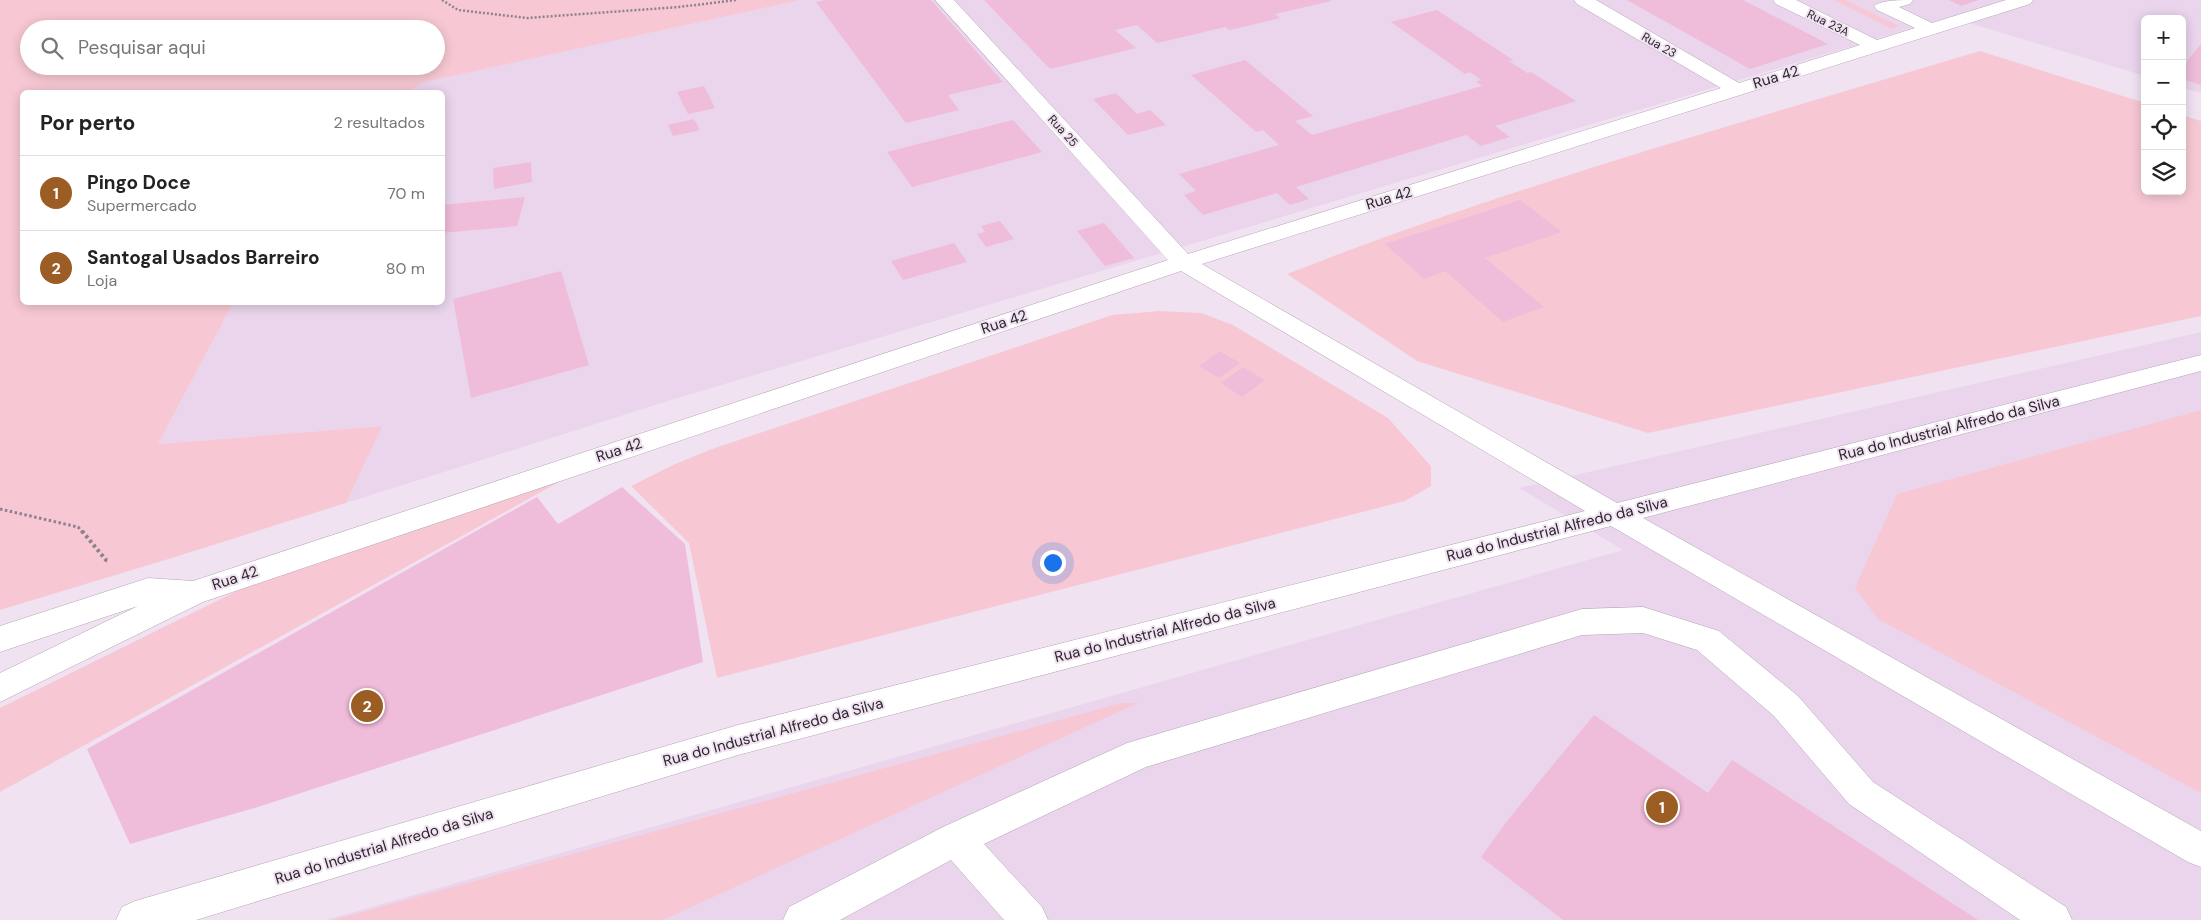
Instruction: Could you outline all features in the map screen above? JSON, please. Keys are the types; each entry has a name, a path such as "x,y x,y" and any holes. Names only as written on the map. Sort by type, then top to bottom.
{"street":[{"name":"Rua 25","path":"944,0 1182,263 1613,514 2201,850"},
{"name":"Rua 23","path":"1582,0 1736,89"},
{"name":"Rua 23A","path":"1782,0 1875,46"},
{"path":"1904,0 1883,6 1931,29"},
{"name":"Rua 42","path":"0,688 192,592 1182,263 2024,0"},
{"name":"Rua do Industrial Alfredo da Silva","path":"135,920 738,740 2201,362"},
{"path":"0,639 148,590 192,592"},
{"path":"802,920 956,839 1139,754 1582,622 1643,620 1708,640 1786,706 1861,793 2052,920"},
{"path":"956,839 1029,920"}],"path":[{"path":"442,0 458,10 527,18 680,7 736,0"},
{"path":"0,509 78,527 106,560 140,569 148,590"}],"shaded area":[{"path":"0,0 801,0 424,82 411,90 20,90 20,305 232,305 158,444 382,426 346,503 0,610"},
{"path":"801,0 2201,0 2201,93 2186,89 2186,15 2141,15 2141,75 1949,17 671,400 346,503 381,426 158,444 232,305 445,305 445,90 384,90"},
{"path":"1834,0 1845,0 1899,26 1892,29"},
{"path":"1980,51 2141,102 2141,195 2186,195 2186,116 2201,121 2201,316 1648,433 1417,361 1287,274 1458,211 1718,129"},
{"path":"1160,311 1201,313 1233,325 1388,418 1431,466 1431,486 1405,501 717,678 689,543 631,486 675,464 712,449 1112,315"},
{"path":"2201,332 2201,920 326,920 1623,550 1519,488"},
{"path":"2201,410 2201,793 1878,619 1855,588 1897,494"},
{"path":"568,477 0,792 0,708 269,575"},
{"path":"1121,703 1138,703 663,920 333,920"}],"building":[{"path":"826,0 931,0 1003,82 948,95 959,110 906,123 816,2"},
{"path":"984,0 1331,1 1275,14 1280,18 1230,30 1225,27 1157,43 1137,25 1115,30 1136,48 1050,69"},
{"path":"1627,0 1743,0 1828,44 1750,69"},
{"path":"1949,0 1979,0 1961,6"},
{"path":"1437,10 1513,60 1509,61 1527,73 1531,72 1576,101 1495,126 1510,137 1481,146 1466,135 1296,187 1309,199 1290,205 1277,193 1203,215 1184,195 1196,191 1179,174 1279,145 1263,130 1256,132 1191,75 1245,60 1313,116 1295,121 1312,135 1482,86 1476,81 1481,80 1470,72 1465,74 1391,22"},
{"path":"2201,44 2201,85 2186,80 2186,62"},
{"path":"704,86 715,108 688,114 677,92"},
{"path":"1116,93 1137,114 1150,110 1166,125 1128,135 1093,99"},
{"path":"694,119 700,130 673,136 668,125"},
{"path":"1013,120 1042,152 912,187 887,152"},
{"path":"531,162 532,182 494,189 493,168"},
{"path":"525,197 517,226 445,233 445,205"},
{"path":"1520,200 1562,232 1485,258 1544,307 1503,322 1445,271 1424,279 1385,244"},
{"path":"1000,221 1014,239 986,247 977,234 985,232 981,226"},
{"path":"1104,223 1134,258 1105,266 1077,231"},
{"path":"954,243 967,262 903,280 891,261"},
{"path":"561,271 589,365 471,398 453,299"},
{"path":"1220,351 1240,363 1219,378 1199,366"},
{"path":"1243,367 1265,380 1242,397 1221,383"},
{"path":"622,487 685,544 703,662 258,807 130,844 87,749 537,497 558,524"},
{"path":"1594,715 1708,793 1732,760 1978,920 1563,920 1481,857 1507,821"}],"place":[{"name":"Santogal Usados Barreiro","path":"367,706"},
{"name":"Pingo Doce","path":"1662,807"}]}
